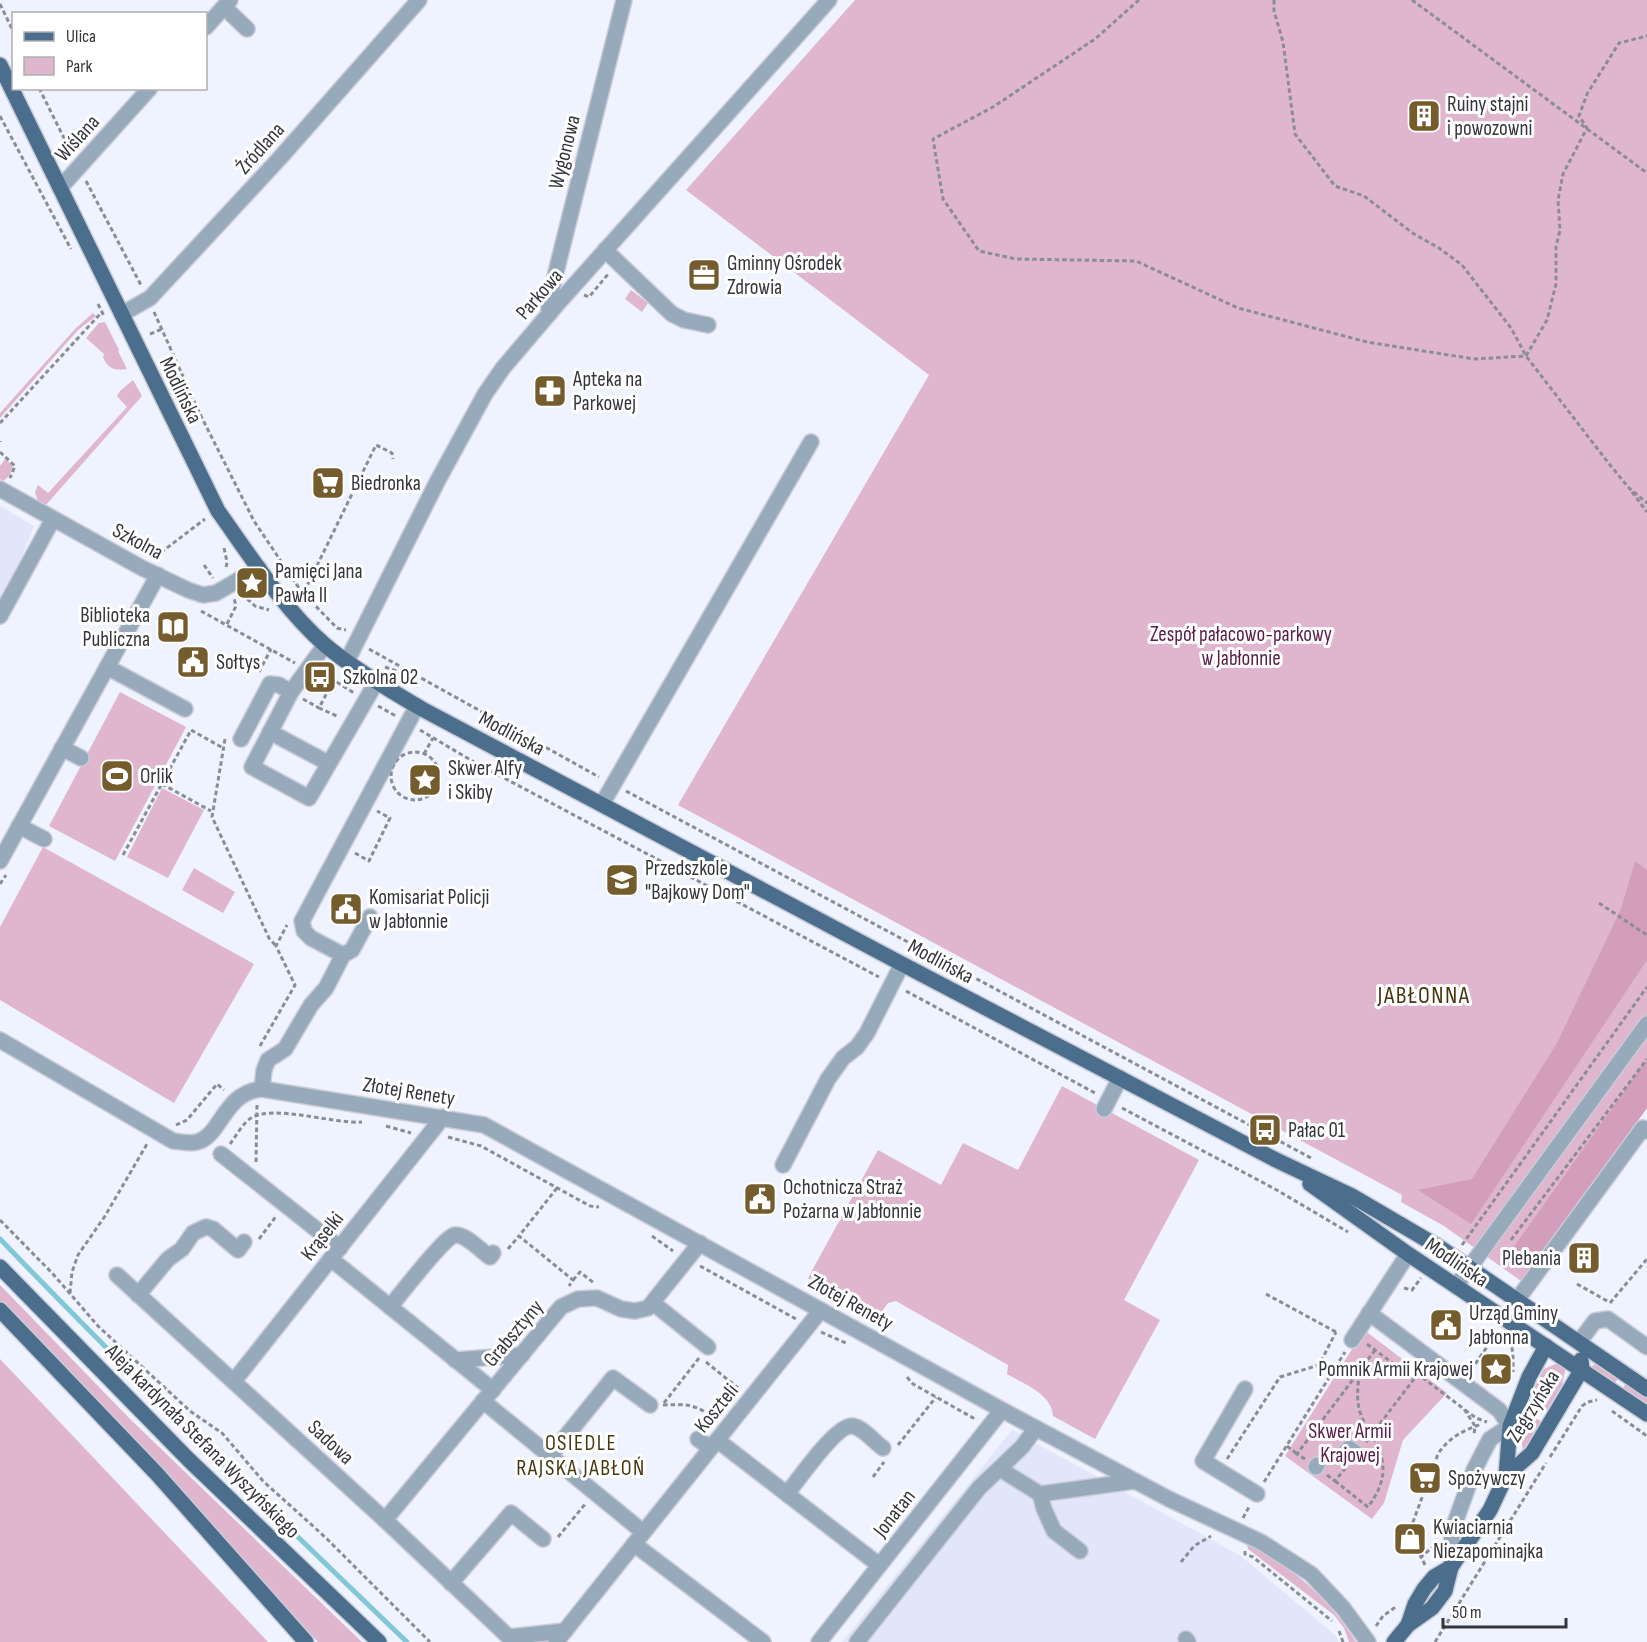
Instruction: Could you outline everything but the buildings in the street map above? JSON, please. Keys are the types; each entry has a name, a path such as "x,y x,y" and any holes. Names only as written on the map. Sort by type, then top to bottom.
{"main road":[{"name":"Modlińska","path":"0,65 12,90"},
{"name":"Modlińska","path":"12,90 218,511 291,609 325,645 417,706 902,964 1276,1160 1352,1196 1439,1247 1647,1389"},
{"name":"Modlińska","path":"1276,1160 1405,1259 1456,1286 1582,1368 1647,1414"},
{"name":"Aleja kardynała Stefana Wyszyńskiego","path":"0,1267 189,1460 379,1642"},
{"path":"0,1310 150,1466 306,1642"},
{"name":"Zegrzyńska","path":"1394,1642 1408,1624 1432,1608 1445,1591 1451,1567 1490,1510 1506,1476 1510,1426 1529,1377 1546,1346 1579,1342 1582,1368 1532,1453 1506,1476"}],"street":[{"name":"Źródlana","path":"122,314 148,299 279,159 419,0"},
{"name":"Wygonowa","path":"549,315 549,301 624,0"},
{"name":"Parkowa","path":"347,661 437,482 485,394 503,368 605,250 829,0"},
{"path":"207,26 227,4 247,29"},
{"name":"Wiślana","path":"60,188 148,90"},
{"path":"605,250 672,314 684,320 708,326"},
{"path":"602,804 811,442"},
{"name":"Szkolna","path":"1,490 142,568 203,595 216,593 259,568"},
{"path":"0,616 52,519"},
{"path":"0,861 158,575"},
{"path":"325,645 291,692 252,767 309,798 377,681"},
{"path":"107,667 185,710"},
{"path":"235,734 270,684 279,685 291,692"},
{"path":"343,955 311,938 304,931 302,921 417,706"},
{"path":"270,732 328,763"},
{"path":"62,748 81,758"},
{"path":"19,826 44,839"},
{"path":"0,1040 173,1141 199,1142 206,1137 237,1098 252,1090 266,1090 264,1070 268,1060 285,1049 311,1005 326,988 343,955 352,950 370,917"},
{"path":"783,1165 828,1078 867,1033 902,964"},
{"path":"1456,1286 1647,1024"},
{"path":"1104,1109 1120,1078"},
{"name":"Złotej Renety","path":"266,1090 484,1125 1002,1410 1135,1481 1261,1542 1311,1574 1367,1640"},
{"name":"Krąselki","path":"234,1381 443,1117"},
{"path":"1517,1300 1643,1128 1647,1131"},
{"path":"221,1155 285,1204 390,1307 455,1360 550,1456 595,1492 639,1538 763,1642"},
{"path":"138,1295 168,1259 182,1249 199,1229 206,1227 213,1229 238,1250 244,1242"},
{"path":"390,1307 451,1236 457,1234 464,1237 490,1257 493,1253"},
{"path":"700,1243 653,1303 704,1352"},
{"path":"1352,1340 1405,1259"},
{"name":"Sadowa","path":"117,1275 385,1520 511,1640"},
{"name":"Grabsztyny","path":"385,1520 561,1307 578,1299 597,1298 621,1309 635,1311 648,1308 653,1303"},
{"name":"Koszteli","path":"560,1636 639,1538 708,1442 821,1310"},
{"path":"1369,1313 1499,1410 1510,1426 1490,1439 1474,1470 1452,1531 1451,1567"},
{"path":"1579,1342 1595,1321 1608,1319 1647,1347"},
{"path":"455,1360 522,1355"},
{"path":"550,1456 613,1378 656,1405"},
{"path":"1245,1389 1203,1461 1257,1494"},
{"name":"Jonatan","path":"819,1642 1002,1410"},
{"path":"787,1494 817,1455 843,1428 851,1426 858,1428 887,1454"},
{"path":"857,1642 979,1488 1031,1437 1036,1428"},
{"path":"708,1442 787,1494 879,1565"},
{"path":"1000,1469 1040,1494 1135,1481"},
{"path":"1040,1494 1054,1531 1080,1551"},
{"path":"452,1583 479,1547 491,1537 511,1513 548,1541"},
{"path":"511,1640 560,1636"}],"path":[{"path":"1139,0 1095,39 993,107 933,139 943,199 980,251 1016,259 1137,261 1238,308 1367,342 1474,359 1526,356"},
{"path":"1274,0 1274,11 1283,42 1295,134 1335,186 1364,196 1414,234 1439,248 1462,265 1511,328 1526,356 1647,512"},
{"path":"1412,0 1647,173"},
{"path":"0,4 12,29"},
{"path":"1587,128 1579,116 1587,94 1607,59 1619,43 1647,36"},
{"path":"40,90 148,299 200,414 254,521 301,591 337,628 349,631 354,623 363,628"},
{"path":"1526,356 1547,320 1556,284 1556,248 1560,230 1558,200 1563,174 1587,128"},
{"path":"0,423 81,332 101,313"},
{"path":"301,591 308,584 376,445 392,453 393,459"},
{"path":"0,452 15,466 15,470 1,490"},
{"path":"1629,488 1647,503"},
{"path":"142,568 206,518"},
{"path":"204,565 214,580 220,577"},
{"path":"227,624 236,606 233,597 244,596 255,606 268,609 275,617"},
{"path":"199,609 271,649 319,670 333,681 319,708 352,724"},
{"path":"365,646 614,784 1312,1158"},
{"path":"255,680 271,649"},
{"path":"123,855 191,730 224,748"},
{"path":"235,734 224,748 211,811 212,817 269,938 276,945"},
{"path":"424,754 433,738"},
{"path":"417,752 424,754 436,765 439,780 432,793 424,798 408,799 396,790 392,783 393,767 402,756 417,752"},
{"path":"162,784 211,811"},
{"path":"1599,903 1647,935"},
{"path":"1461,1246 1647,987"},
{"path":"1508,1245 1647,1059"},
{"path":"255,1181 257,1107"},
{"path":"221,1155 249,1119 269,1112 348,1123 364,1122"},
{"path":"384,1125 406,1133 443,1136 481,1146 590,1206 602,1208"},
{"path":"70,1295 70,1280 78,1255 136,1165 154,1131"},
{"path":"557,1188 519,1236 573,1280"},
{"path":"244,1242 254,1245 285,1204"},
{"path":"0,1220 53,1274 98,1326 190,1411 222,1433 263,1481 325,1537 430,1642"},
{"path":"649,1234 663,1246 808,1326 839,1342 851,1345"},
{"path":"1405,1259 1422,1277"},
{"path":"1609,1302 1647,1260"},
{"path":"566,1289 580,1272 598,1286"},
{"path":"1577,1284 1609,1302 1611,1321"},
{"path":"1181,1562 1194,1546 1226,1526 1242,1520 1352,1340 1266,1294"},
{"path":"1462,1383 1499,1330 1495,1326"},
{"path":"1235,1447 1280,1377 1318,1365 1336,1332"},
{"path":"1507,1336 1513,1353 1512,1377"},
{"path":"1297,1454 1376,1350 1414,1379"},
{"path":"656,1405 704,1352 744,1392"},
{"path":"902,1370 913,1384 989,1427"},
{"path":"1287,1446 1335,1481 1351,1452 1419,1375 1476,1418 1487,1422"},
{"path":"873,1477 887,1454 936,1397"},
{"path":"1435,1642 1582,1406 1596,1400 1604,1403 1647,1436"},
{"path":"656,1405 689,1404 705,1411 720,1423"},
{"path":"1464,1409 1475,1426"},
{"path":"1426,1568 1416,1550 1413,1522 1442,1447 1456,1435 1487,1422 1499,1410"},
{"path":"548,1541 595,1492"},
{"path":"1245,1554 1253,1557 1331,1620 1339,1630 1343,1642"},
{"path":"1367,1640 1383,1616 1400,1602"}],"shaded area":[{"path":"0,506 34,526 0,611"},
{"path":"1635,861 1647,870 1647,960 1471,1224 1418,1190 1472,1179 1557,1043 1621,909"},
{"path":"1647,1059 1647,1108 1529,1270 1508,1255"},
{"path":"1012,1430 1241,1556 1336,1636 1338,1642 842,1642"}],"green space":[{"name":"Zespół pałacowo-parkowy w Jabłonnie","path":"855,0 1647,0 1647,1108 1521,1281 1444,1226 1401,1202 1402,1195 678,805 929,375 686,190"},
{"path":"631,290 648,303 642,312 625,299"},
{"path":"93,313 96,316 78,330 0,418 0,413 75,329"},
{"path":"105,322 127,369 119,370 110,367 103,357 104,354 86,338 99,323"},
{"path":"133,380 142,396 45,506 38,502 35,492 38,485 48,493 127,407 117,396"},
{"path":"5,459 12,465 12,468 3,481 0,479 0,466"},
{"name":"Orlik","path":"120,692 186,727 115,861 49,826"},
{"path":"162,788 204,810 168,878 127,857"},
{"path":"43,847 254,964 174,1103 0,1000 0,927"},
{"path":"194,868 235,892 223,913 182,890"},
{"path":"1062,1086 1199,1160 1124,1300 1160,1320 1095,1439 1053,1416 1048,1402 1042,1396 1007,1374 1008,1365 896,1301 888,1303 878,1317 808,1278 878,1150 941,1185 963,1143 1018,1170"},
{"path":"0,1285 129,1418 362,1642 318,1642 122,1428 0,1303"},
{"name":"Skwer Armii Krajowej","path":"1364,1330 1447,1393 1403,1440 1384,1503 1372,1519 1285,1456"},
{"path":"0,1359 268,1642 0,1642"},
{"path":"1560,1362 1566,1366 1562,1385 1546,1412 1541,1410 1540,1393 1533,1390 1544,1369"},
{"path":"1595,1364 1618,1378 1614,1385 1592,1370 1591,1367"},
{"path":"1626,1383 1647,1398 1647,1407 1622,1390"},
{"path":"1529,1400 1533,1401 1534,1418 1541,1421 1523,1451 1519,1428"},
{"path":"1247,1544 1279,1562 1308,1585 1334,1612 1356,1642 1349,1642 1344,1628 1334,1615 1248,1549"}],"waterway":[{"path":"0,1239 202,1443 407,1642"}],"place":[{"name":"Ruiny stajni i powozowni","path":"1424,116"},
{"name":"Gminny Ośrodek Zdrowia","path":"704,275"},
{"name":"Apteka na Parkowej","path":"550,391"},
{"name":"Biedronka","path":"328,483"},
{"name":"Pamięci Jana Pawła II","path":"252,583"},
{"name":"Biblioteka Publiczna","path":"173,627"},
{"name":"Sołtys","path":"193,662"},
{"name":"Szkolna 02","path":"320,677"},
{"name":"Orlik","path":"117,776"},
{"name":"Skwer Alfy i Skiby","path":"425,780"},
{"name":"Przedszkole \"Bajkowy Dom\"","path":"622,880"},
{"name":"Komisariat Policji w Jabłonnie","path":"346,909"},
{"name":"Pałac 01","path":"1265,1130"},
{"name":"Ochotnicza Straż Pożarna w Jabłonnie","path":"760,1199"},
{"name":"Plebania","path":"1584,1258"},
{"name":"Urząd Gminy Jabłonna","path":"1446,1325"},
{"name":"Pomnik Armii Krajowej","path":"1496,1369"},
{"name":"Spożywczy","path":"1425,1478"},
{"name":"Kwiaciarnia Niezapominajka","path":"1410,1539"}],"district":[{"name":"JABŁONNA","path":"1424,995"},
{"name":"OSIEDLE RAJSKA JABŁOŃ","path":"581,1454"}]}
